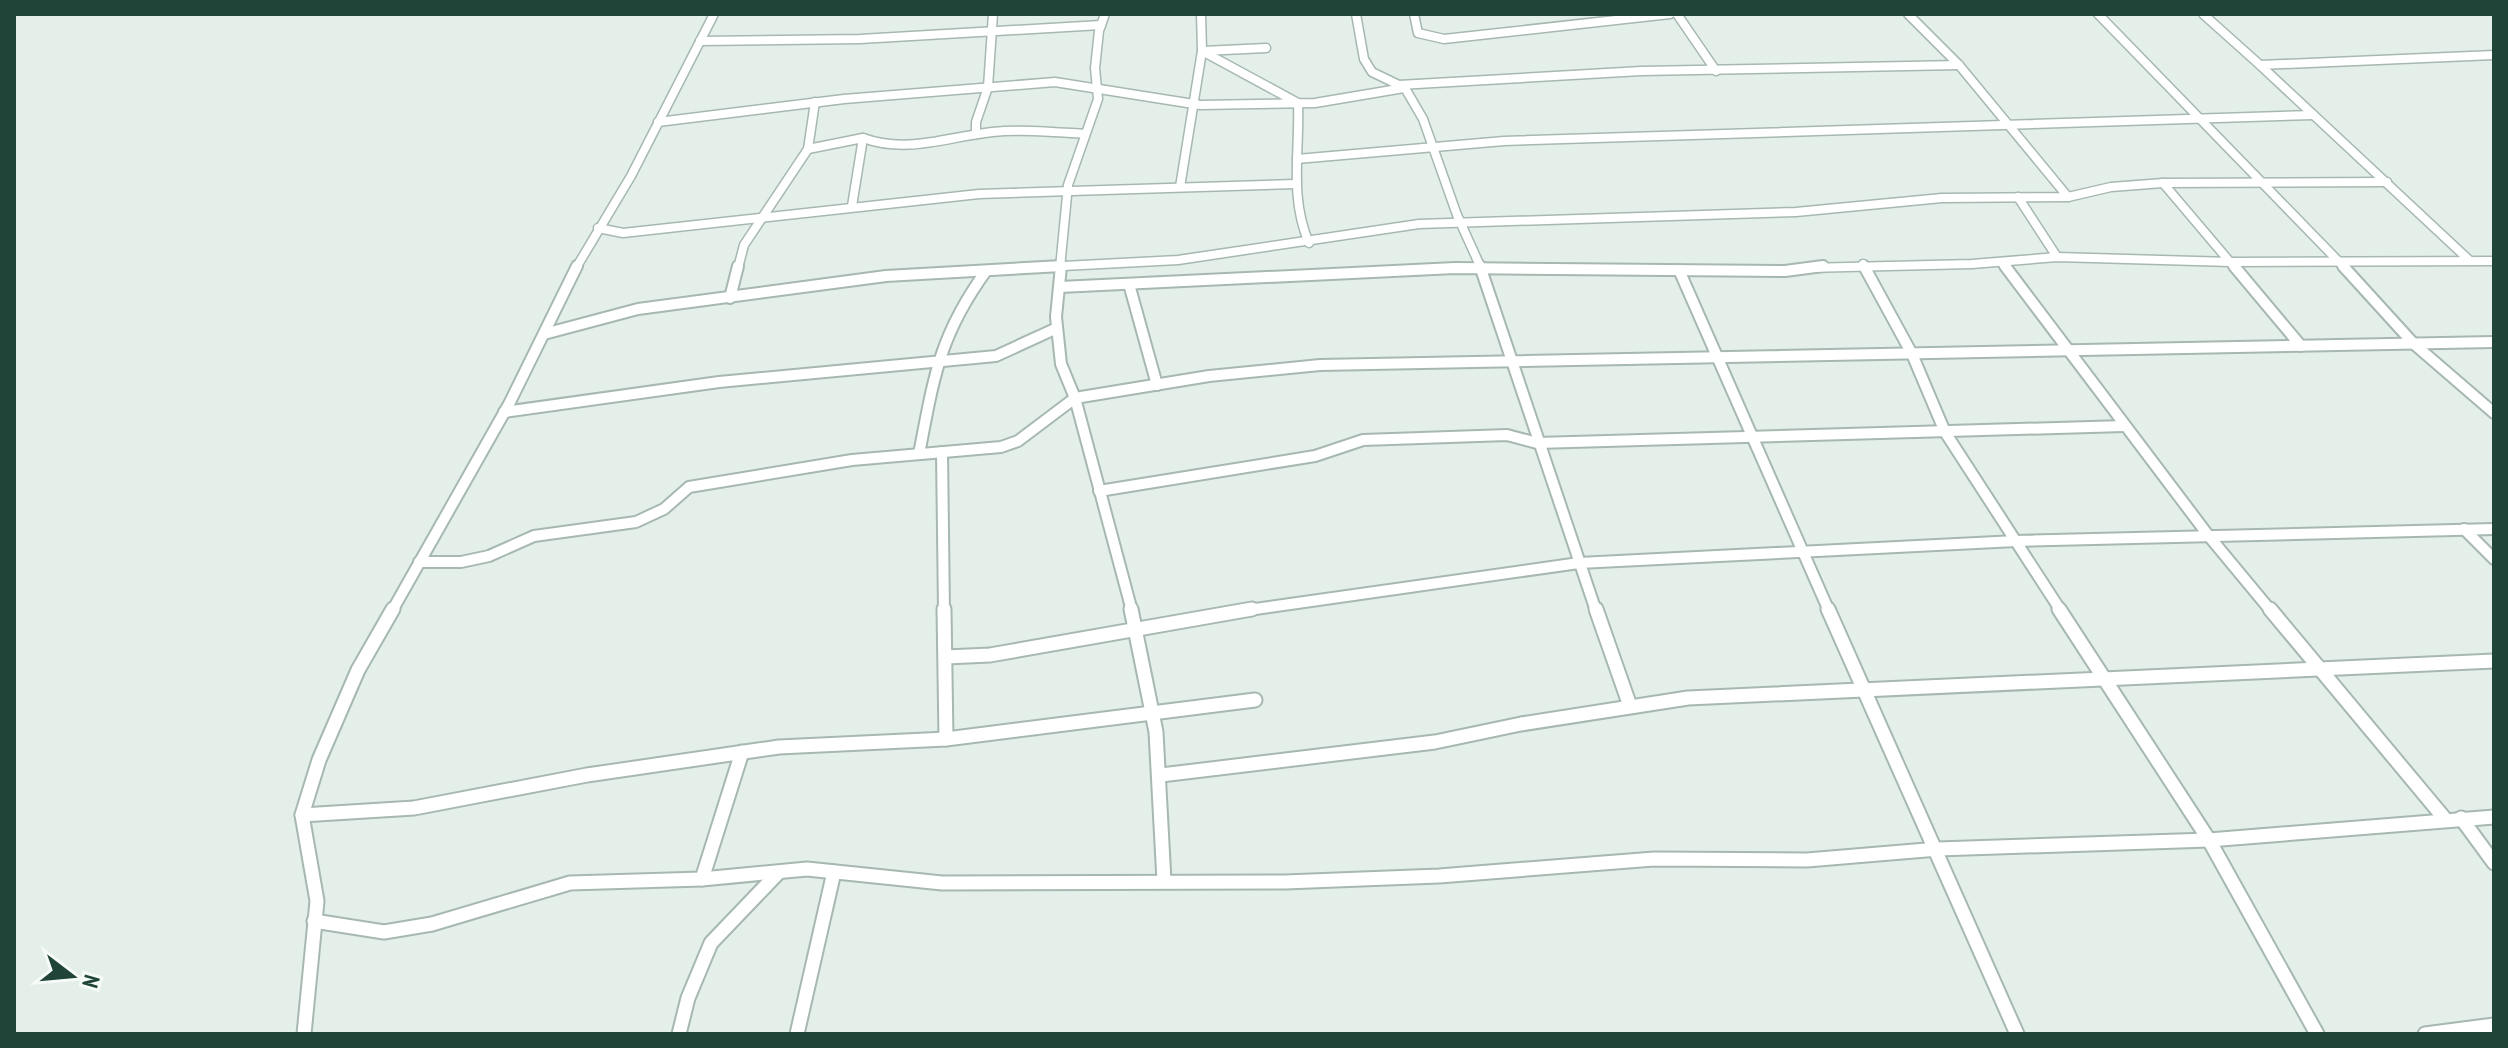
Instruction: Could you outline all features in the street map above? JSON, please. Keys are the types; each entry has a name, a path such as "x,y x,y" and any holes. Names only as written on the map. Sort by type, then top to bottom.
{"street":[{"path":"304,1034 317,901 302,815 319,760 358,670 504,412 598,228 714,14"},
{"path":"976,134 988,87 993,14"},
{"path":"1105,14 1095,68 1098,99 1068,191 1057,328 1061,364 1075,398 1136,628 1154,713 1161,775 1164,881"},
{"path":"1180,187 1202,51 1201,14"},
{"path":"1356,14 1364,59 1372,72 1402,87 1423,119 1435,149 1513,359 1537,443 1630,706"},
{"path":"1414,14 1418,33 1444,39 1670,14"},
{"path":"1677,14 1716,71"},
{"path":"1908,14 1959,65 2068,197"},
{"path":"2098,14 2204,118 2414,344 2494,413"},
{"path":"2203,14 2469,260"},
{"path":"700,41 860,39 1101,25"},
{"path":"1202,51 1266,48"},
{"path":"1202,51 1298,103"},
{"path":"2260,65 2494,55"},
{"path":"658,122 815,102 1055,82 1193,104 1298,103 1362,97 1402,87 1641,71 1959,65"},
{"path":"730,298 744,245 808,149 815,102"},
{"path":"1298,103 1293,198 1309,243"},
{"path":"1297,159 1504,141 2313,115"},
{"path":"808,149 863,138 878,146 897,148 976,134 1045,131 1085,134"},
{"path":"852,206 863,138"},
{"path":"544,334 638,309 886,276 1178,260 1309,243 1388,228 1460,222 1796,212 1942,198 2068,197 2111,187 2163,183 2387,182"},
{"path":"2163,183 2301,346"},
{"path":"598,228 623,233 979,194 1295,184"},
{"path":"2018,197 2057,257"},
{"path":"1060,287 1481,269 1785,271 1863,264 2002,263 2057,257 2231,262 2494,261"},
{"path":"2002,263 2208,535 2445,819"},
{"path":"1863,264 1912,354 1945,432 2209,840 2317,1034"},
{"path":"1679,270 1715,357 1775,476 1804,554 1938,849 2017,1034"},
{"path":"919,454 937,360 960,307 986,271"},
{"path":"1129,284 1157,385"},
{"path":"504,412 719,382 835,374 937,360 996,356 1057,328"},
{"path":"419,562 461,562 489,556 534,536 636,522 664,509 689,487 852,460 1001,447 1018,441 1075,398 1320,365 2494,342"},
{"path":"1099,491 1315,456 1363,440 1519,435 1537,443 2124,426"},
{"path":"942,452 946,739"},
{"path":"2464,529 2494,559"},
{"path":"946,657 990,655 1307,599 1579,563 2016,541 2494,529"},
{"path":"1161,775 1435,742 1688,698 2105,676 2494,661"},
{"path":"302,815 414,808 587,775 779,747 946,739 1255,700"},
{"path":"702,879 742,752"},
{"path":"314,921 384,932 432,924 570,883 702,879 807,869 942,883 1285,882 1439,876 1654,859 1807,860 1938,849 2209,840 2494,817"},
{"path":"2461,818 2494,863"},
{"path":"679,1034 688,998 711,943 779,872"},
{"path":"797,1034 834,872"},
{"path":"2425,1034 2494,1025"}]}
